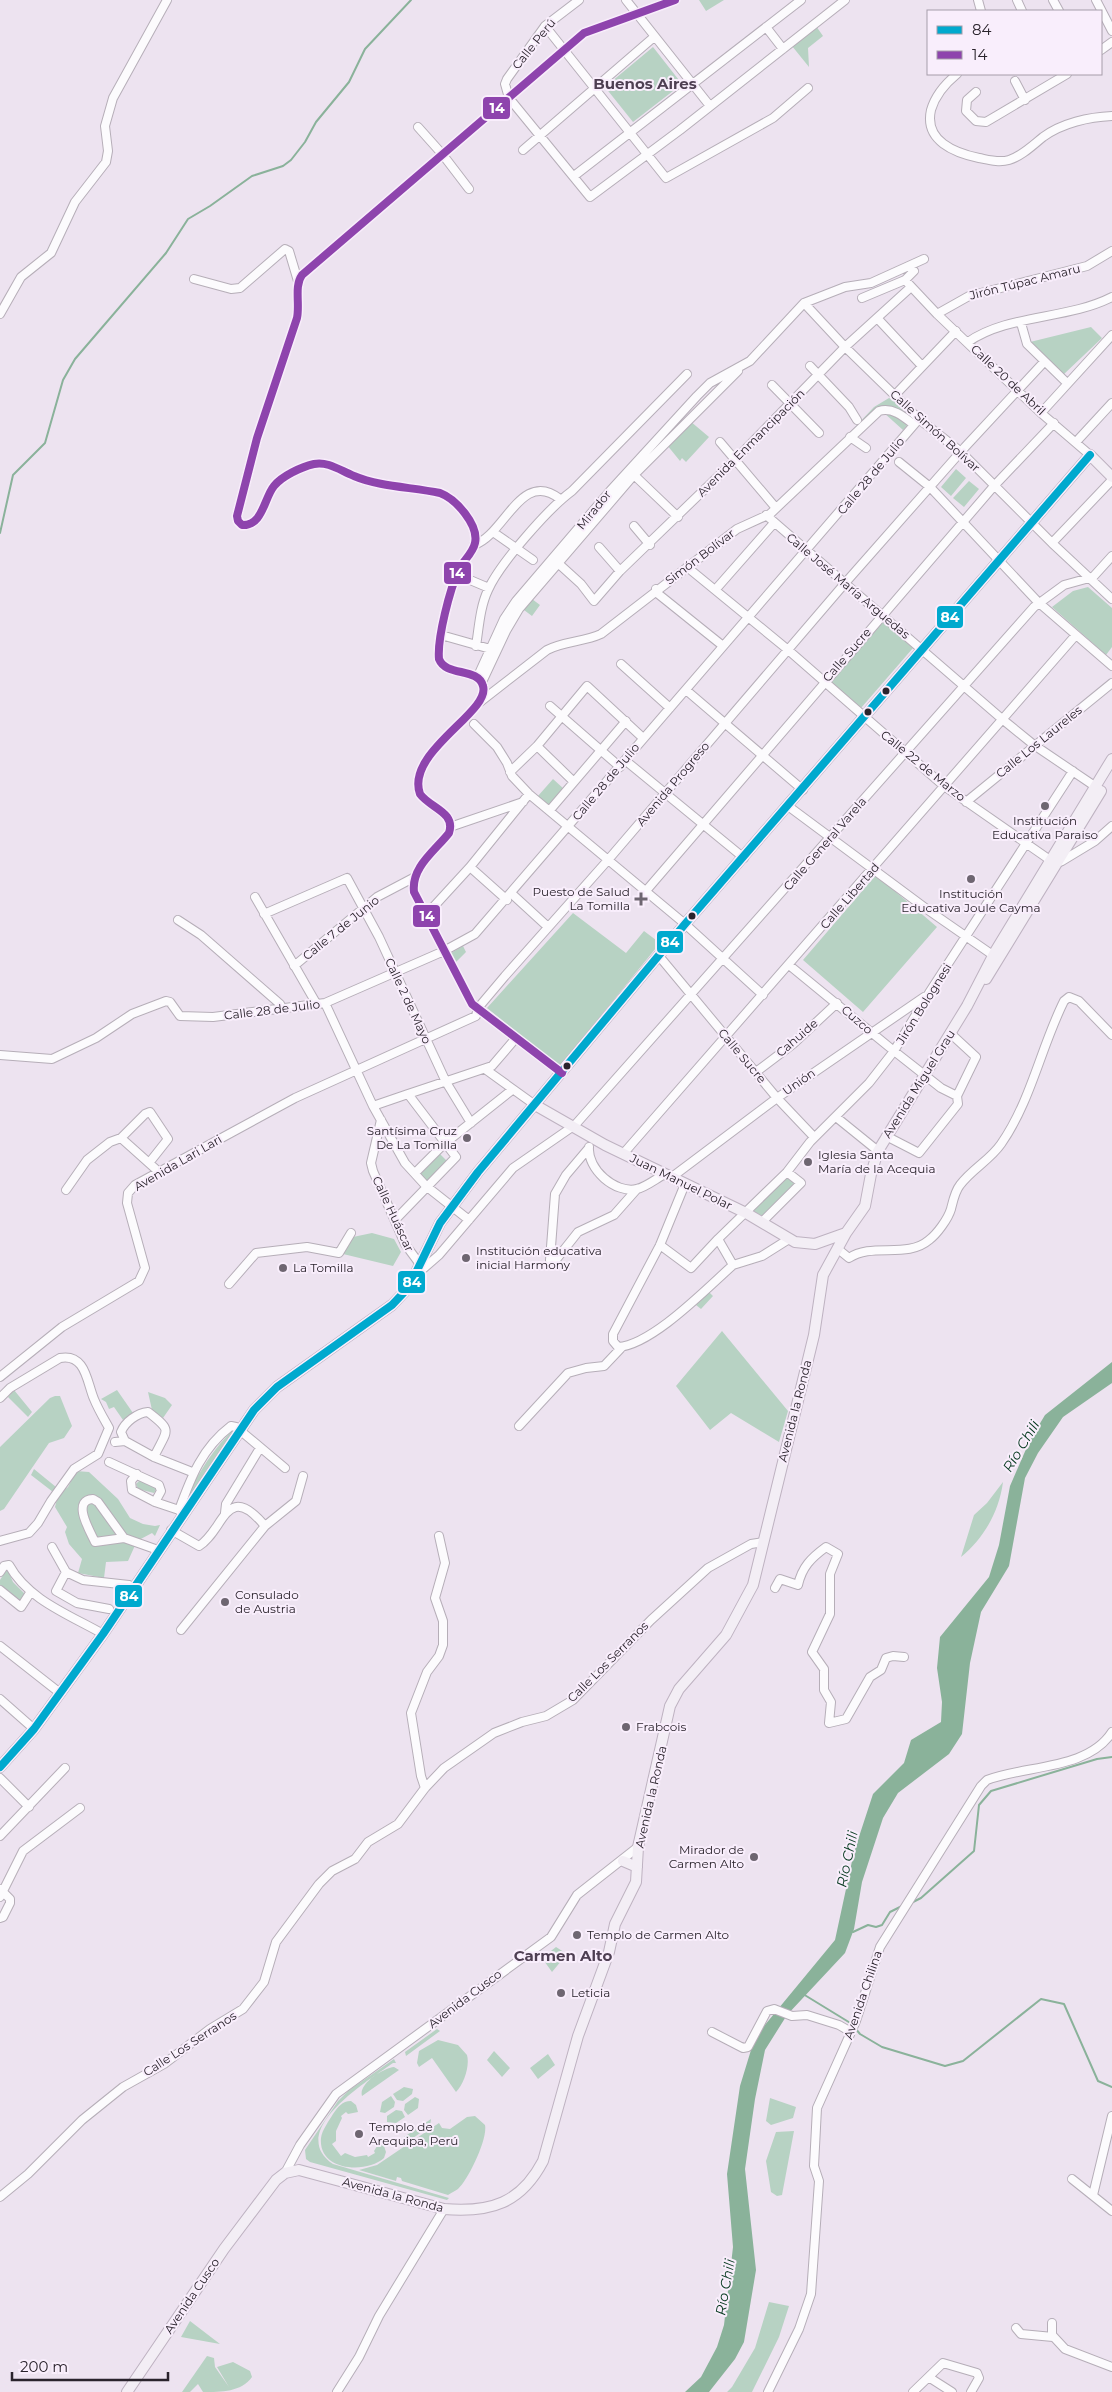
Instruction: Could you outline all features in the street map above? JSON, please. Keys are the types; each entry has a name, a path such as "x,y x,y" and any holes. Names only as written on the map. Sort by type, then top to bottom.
{"main road":[{"name":"Calle 20 de Abril","path":"1090,455 1112,479"},
{"path":"0,1767 34,1729 103,1634 171,1530 180,1512 254,1410 277,1387 392,1305 409,1287 419,1263 451,1206 685,924 803,790 1090,455"},
{"name":"Avenida Miguel Grau","path":"846,1233 865,1206 878,1151 886,1136 1098,788 1112,759"},
{"name":"Avenida Miguel Grau","path":"1098,788 1112,772"},
{"name":"Juan Manuel Polar","path":"535,1105 572,1128 762,1222 789,1239 800,1243 815,1244 846,1233"},
{"name":"Avenida la Ronda","path":"285,2173 299,2170 444,2209 462,2211 492,2207 512,2199 535,2176 543,2161 578,2036 609,1952 615,1924 636,1882 638,1847 670,1706 679,1689 716,1649 731,1628 753,1585 814,1335 823,1275 846,1233"},
{"path":"830,1239 838,1249"},
{"path":"622,1861 637,1867"},
{"name":"Avenida Cusco","path":"126,2392 233,2236 276,2180 285,2173"}],"street":[{"path":"0,314 21,277 51,254 75,202 106,162 108,151 105,126 112,98 167,0"},
{"name":"Calle Perú","path":"509,98 506,81 546,26 579,0"},
{"path":"626,0 710,106"},
{"path":"298,281 304,273 584,33 675,0"},
{"path":"574,176 801,0"},
{"path":"509,98 590,197 845,0"},
{"path":"1102,12 1112,31"},
{"path":"546,26 632,132 666,178 773,118 808,88"},
{"path":"766,27 783,49"},
{"path":"523,150 654,37"},
{"path":"957,75 938,95 931,110 930,122 934,134 942,143 965,155 996,161 1010,160 1062,126 1112,116"},
{"path":"976,92 967,100 966,108 972,118 981,122 994,119 1025,100 1055,78"},
{"path":"1015,81 1025,100"},
{"path":"418,128 443,155 469,189"},
{"path":"194,279 231,288 240,288 285,249 288,251 298,281 297,318 255,446 237,516 238,522 246,525 256,519 264,509 272,488 278,482 306,467 323,464 366,480 447,496 458,505 467,518 475,536 474,545 456,574 441,635 439,652 442,664 480,680"},
{"name":"Jirón Túpac Amaru","path":"937,314 969,296 1087,266 1112,251"},
{"name":"Mirador","path":"478,704 483,694 480,680 494,650 516,613 634,476 741,367 757,354 804,303 845,287 871,283 924,259"},
{"path":"862,298 905,280 914,271"},
{"name":"Calle 20 de Abril","path":"905,280 937,314 1041,413 1090,455"},
{"name":"Avenida Enmancipación","path":"559,564 581,584 594,600 620,572 650,545 735,460 844,347 878,319 911,287"},
{"path":"968,342 991,329 1093,306 1112,297"},
{"name":"Calle Simón Bolívar","path":"804,303 844,347 895,395 916,422 961,452 1031,523 1112,599"},
{"path":"878,319 922,366"},
{"path":"1021,323 1025,341 1067,383"},
{"path":"895,395 956,331"},
{"path":"1041,413 1112,335"},
{"name":"Avenida Progreso","path":"356,1072 476,1016 478,1008 665,794 787,649 961,452 1044,362"},
{"path":"810,366 849,407 857,420"},
{"name":"Mirador","path":"494,650 504,619 516,601 610,491 707,386 741,367"},
{"path":"476,646 480,617 489,588 518,549 560,499 572,491 687,374"},
{"path":"772,385 819,433"},
{"path":"1076,442 1112,403"},
{"name":"Simón Bolívar","path":"450,827 446,815 421,796 418,780 427,759 478,704 547,650 591,639 602,634 656,589 737,529 776,508 850,437 882,410 897,413 916,422"},
{"name":"Calle 28 de Julio","path":"0,1055 52,1059 96,1038 132,1014 166,1001 170,1002 180,1016 213,1017 320,1003 444,951 477,933 623,764 643,738 807,552 916,422"},
{"name":"Calle Sucre","path":"645,892 962,522 1054,423"},
{"path":"850,437 866,448"},
{"path":"720,442 776,508"},
{"path":"899,462 930,487 1038,602 1075,636 1112,666"},
{"path":"634,476 678,517"},
{"path":"1052,543 1112,479"},
{"path":"474,545 485,541 519,500 534,492 545,490 560,499"},
{"name":"Calle José María Arguedas","path":"766,515 807,552 846,582 1002,719 1034,745 1098,788"},
{"path":"716,590 774,523"},
{"path":"634,526 650,545"},
{"path":"493,532 533,560"},
{"path":"599,547 620,572"},
{"path":"1089,578 1112,556"},
{"name":"Calle 22 de Marzo","path":"688,567 787,649 944,786 1053,861"},
{"path":"456,574 489,588"},
{"name":"Calle General Varela","path":"414,1276 427,1268 518,1164 572,1128 724,959 1038,602 1068,583 1089,578"},
{"path":"656,589 657,592 723,646"},
{"path":"441,635 494,650"},
{"name":"Calle Libertad","path":"623,1154 873,870 1075,636"},
{"path":"620,664 670,708"},
{"name":"Calle Los Laureles","path":"966,802 1112,683"},
{"path":"510,772 537,746 587,686 643,738"},
{"path":"686,690 726,722 803,790"},
{"path":"550,706 600,751 623,764 665,794 744,858"},
{"path":"550,810 626,721"},
{"path":"474,724 497,747 512,776 529,794 685,924 763,995"},
{"path":"537,746 573,781"},
{"name":"Jirón Bolognesi","path":"660,1245 691,1268 787,1172 814,1137 869,1083 894,1051 929,993 1073,771"},
{"path":"426,915 470,867 529,794"},
{"path":"523,802 450,827 447,836 422,864 415,877 415,896 470,1002 562,1073"},
{"path":"788,806 873,870 996,958"},
{"path":"1053,861 1095,841 1112,826"},
{"path":"470,867 548,927"},
{"name":"Calle 7 de Junio","path":"294,966 377,897 415,877"},
{"name":"Calle 2 de Mayo","path":"264,914 347,878 395,972 446,1082 471,1123"},
{"path":"255,897 294,966 320,1003 373,1106 405,1163 426,1186 469,1220"},
{"path":"178,920 201,935 280,1004 282,1008"},
{"name":"Calle Sucre","path":"658,956 776,1098 814,1137"},
{"name":"Cuzco","path":"789,965 941,1088 957,1096"},
{"name":"Unión","path":"637,1189 668,1175 870,1032 929,993"},
{"path":"838,1249 848,1258 872,1250 910,1248 930,1240 948,1214 959,1186 996,1150 1011,1128 1023,1104 1064,1001 1069,998 1079,1001 1112,1035"},
{"name":"Cahuide","path":"756,1072 793,1044 837,1003"},
{"path":"886,1136 919,1153 958,1104 957,1096 976,1057 950,1033"},
{"path":"373,1106 485,1070 492,1066 516,1038"},
{"path":"485,1070 535,1105"},
{"name":"Avenida Lari Lari","path":"0,1377 62,1327 139,1282 145,1268 128,1203 128,1193 135,1185 295,1098 356,1072"},
{"path":"415,1173 444,1144 512,1090"},
{"path":"394,1220 456,1157 444,1144 408,1094"},
{"path":"66,1190 87,1160 110,1142 121,1138 145,1114 150,1112 168,1139 148,1163"},
{"path":"836,1117 878,1151"},
{"name":"Calle Huáscar","path":"381,1120 371,1163 394,1220 406,1244 419,1263"},
{"path":"591,1137 588,1149 566,1175 555,1194 550,1260 555,1261 578,1232 614,1215 637,1189"},
{"path":"121,1138 159,1172"},
{"path":"588,1149 595,1166 608,1182 617,1188 637,1189"},
{"path":"762,1222 801,1183 787,1172"},
{"path":"685,1184 660,1245 613,1334 613,1340 618,1347 630,1346 643,1340 688,1306 732,1265 762,1256 789,1239"},
{"path":"229,1284 256,1253 307,1247 339,1253 351,1233"},
{"path":"718,1239 732,1265"},
{"path":"519,1426 568,1373 604,1366 622,1346"},
{"path":"0,1398 10,1388 60,1358 75,1359 88,1377 93,1398 115,1442"},
{"path":"125,1441 121,1432 124,1425 142,1413 148,1412 165,1426 167,1430 154,1457"},
{"path":"137,1474 131,1481 132,1490 180,1512 192,1472 218,1436 232,1426 240,1430 285,1468"},
{"path":"98,1454 109,1428"},
{"path":"0,1541 29,1533 38,1524 74,1469 115,1442 125,1441 154,1457 192,1472"},
{"path":"226,1513 226,1504 260,1448"},
{"path":"109,1462 159,1485 161,1491 155,1502"},
{"path":"181,1630 265,1526 296,1501 303,1476"},
{"path":"124,1538 98,1502 93,1499 85,1501 82,1505 82,1512 95,1542 124,1538 158,1550"},
{"path":"171,1530 199,1546 204,1543 226,1513 237,1507 249,1509 265,1526"},
{"path":"425,1788 421,1776 410,1713 427,1672 439,1656 443,1645 443,1621 435,1598 445,1563 439,1536"},
{"name":"Calle Los Serranos","path":"0,2197 28,2174 82,2120 123,2087 164,2064 210,2029 243,2009 264,1982 276,1942 319,1884 332,1871 355,1859 368,1842 398,1824 425,1788 454,1760 494,1732 546,1716 573,1700 651,1620 708,1568 751,1544 764,1542"},
{"path":"52,1546 66,1572 83,1580 129,1585 133,1588"},
{"path":"775,1588 780,1579 798,1585 802,1570 811,1558 826,1547 838,1554 830,1574 830,1614 812,1652 824,1669 824,1690 831,1702 830,1723 846,1719 870,1677 881,1670 886,1658 893,1656 904,1657"},
{"path":"0,1572 4,1566 9,1565 17,1580 30,1593 103,1634"},
{"path":"66,1572 56,1590 77,1603 109,1609"},
{"path":"0,1590 21,1607 30,1593"},
{"path":"0,1646 60,1694"},
{"path":"0,1699 34,1729"},
{"name":"Avenida Chilina","path":"768,2392 799,2329 811,2294 818,2177 814,2166 818,2108 853,2027 880,1946 981,1786 995,1777 1089,1754 1102,1746 1112,1732"},
{"path":"0,1836 66,1768"},
{"path":"0,1778 29,1807"},
{"path":"0,1918 3,1917 10,1904 10,1899 1,1893 23,1852 80,1808"},
{"name":"Avenida Cusco","path":"285,2173 336,2094 551,1937 577,1895 638,1847"},
{"path":"712,2032 744,2048 748,2047 767,2011 774,2009 788,2016 807,2014 853,2027"},
{"path":"1093,2195 1110,2133 1112,2116"},
{"path":"296,2154 299,2170"},
{"path":"1072,2179 1112,2211"},
{"path":"337,2392 359,2357 379,2316 416,2258 435,2221 444,2209"},
{"path":"1052,2323 1052,2337"},
{"path":"1016,2328 1021,2334 1052,2337 1065,2349 1112,2367"},
{"path":"913,2392 930,2378 942,2363 976,2372 979,2378 971,2392"},
{"path":"930,2378 952,2392"}],"shaded area":[{"path":"699,0 724,0 706,11"},
{"path":"816,26 823,36 808,48 809,67 792,46"},
{"path":"653,47 682,84 633,122 605,87"},
{"path":"1091,327 1102,338 1063,375 1030,342"},
{"path":"889,398 897,401 907,413 889,406 880,407 842,441 874,407"},
{"path":"883,412 896,415 908,424 903,430"},
{"path":"690,421 709,437 686,462 682,458 680,461 667,445"},
{"path":"956,469 966,478 951,496 941,487"},
{"path":"969,481 979,489 964,507 953,498"},
{"path":"1088,587 1112,608 1112,647 1106,655 1052,607 1073,591"},
{"path":"532,599 540,605 532,616 524,610"},
{"path":"882,621 913,648 861,708 830,681"},
{"path":"553,779 564,789 549,806 538,796"},
{"path":"876,875 937,927 863,1012 803,960"},
{"path":"573,913 626,953 644,931 660,943 561,1065 558,1065 487,1008"},
{"path":"463,946 466,952 456,962 451,953"},
{"path":"438,1152 448,1162 428,1183 419,1174"},
{"path":"788,1176 797,1183 763,1217 752,1211"},
{"path":"372,1233 394,1239 401,1252 393,1266 343,1254 353,1237"},
{"path":"708,1291 713,1296 701,1309 696,1305"},
{"path":"722,1331 788,1411 779,1442 731,1413 710,1430 676,1386"},
{"path":"1112,1362 1112,1383 1063,1417 1038,1453 1025,1478 1009,1566 981,1612 970,1663 962,1734 949,1754 898,1793 883,1818 862,1882 854,1929 845,1953 787,2015 765,2050 755,2099 745,2169 756,2270 744,2342 735,2359 709,2392 685,2392 701,2377 717,2347 724,2325 733,2247 727,2174 740,2086 755,2037 835,1940 854,1852 873,1794 904,1763 911,1740 941,1722 942,1702 937,1668 940,1637 989,1577 999,1545 1010,1486 1030,1440 1045,1415"},
{"path":"14,1390 32,1412 28,1417 8,1397"},
{"path":"117,1390 133,1413 123,1420 114,1407 109,1409 106,1402 101,1399"},
{"path":"148,1392 165,1398 172,1405 163,1418 152,1410"},
{"path":"60,1396 72,1426 64,1438 49,1443 4,1509 0,1511 0,1447 50,1398"},
{"path":"234,1429 237,1430 191,1497 188,1495 203,1468 220,1444"},
{"path":"34,1469 56,1487 53,1492 31,1475"},
{"path":"76,1471 89,1472 118,1499 130,1518 143,1524 160,1525 155,1536 152,1533 137,1541 128,1561 106,1562 104,1578 78,1573 82,1559 69,1544 65,1532 67,1527 55,1507 58,1495 68,1487"},
{"path":"140,1480 157,1488 154,1493 138,1489 136,1484"},
{"path":"1003,1482 998,1504 989,1524 977,1541 961,1557 974,1515 987,1503"},
{"path":"7,1569 13,1582 25,1594 21,1602 0,1586 0,1580"},
{"path":"556,1947 567,1954 552,1972 542,1958"},
{"path":"437,2029 440,2031 406,2056 405,2052"},
{"path":"438,2040 458,2045 467,2055 466,2075 456,2092 432,2058 419,2067 417,2063 419,2051"},
{"path":"494,2051 510,2068 502,2077 487,2060"},
{"path":"548,2054 555,2065 538,2079 530,2068"},
{"path":"394,2059 396,2063 393,2063 367,2081 336,2108 325,2122 319,2137 321,2151 333,2164 449,2198 447,2200 310,2162 306,2159 305,2150 338,2101 348,2091"},
{"path":"394,2067 399,2070 362,2096 364,2087 372,2077"},
{"path":"404,2087 413,2089 412,2094 403,2101 397,2100 393,2094"},
{"path":"391,2096 395,2102 394,2107 385,2113 380,2112 382,2102"},
{"path":"415,2097 419,2099 418,2108 408,2115 404,2110 405,2104"},
{"path":"770,2098 796,2107 793,2118 771,2125 766,2121"},
{"path":"351,2101 356,2105 358,2112 348,2114 346,2112 341,2116 342,2118 336,2131 336,2141 332,2144 341,2156 345,2153 355,2157 367,2155 368,2157 375,2153 374,2151 379,2143 384,2146 386,2152 384,2158 376,2163 366,2166 345,2166 335,2163 327,2157 322,2149 321,2138 324,2129 335,2111 345,2102"},
{"path":"396,2110 402,2111 405,2117 396,2123 387,2122 387,2116"},
{"path":"475,2116 485,2125 480,2149 472,2168 462,2184 448,2195 402,2181 401,2178 397,2177 396,2181 359,2170 377,2165 439,2123 442,2128 450,2129 467,2117"},
{"path":"431,2119 430,2126 402,2146 395,2143"},
{"path":"794,2131 782,2195 777,2196 771,2192 766,2161 776,2132"},
{"path":"769,2302 789,2306 779,2337 752,2392 727,2392 732,2387 755,2348"},
{"path":"190,2321 220,2344 181,2337"},
{"path":"207,2356 214,2358 215,2367 229,2387 217,2367 233,2362 250,2371 252,2377 242,2386 231,2390 203,2392 198,2384 190,2392 182,2392"}],"waterway":[{"path":"0,533 13,475 45,443 63,380 75,359 166,253 188,219 252,176 283,166 291,160 305,142 316,122 349,82 365,49 411,0"},
{"path":"911,1903 921,1898 974,1851 979,1805 991,1791 1097,1759 1112,1757"},
{"path":"853,1932 868,1925 876,1927 882,1925 890,1912 902,1906"},
{"path":"803,1994 852,2024"},
{"path":"855,2028 860,2034 882,2047 945,2066 963,2061 1041,1999 1064,2004 1098,2081 1112,2087"}],"transit line":[{"name":"14","path":"562,1073 472,1004 414,892 414,883 420,867 449,833 450,826 446,815 420,794 419,778 425,763 435,748 474,708 482,696 483,686 480,680 475,676 448,668 439,659 442,627 452,589 459,569 475,543 475,536 470,521 453,501 440,493 364,480 329,465 319,463 309,465 277,482 259,516 254,521 242,525 238,521 237,516 257,438 297,318 298,284 302,275 584,33 675,0"},
{"name":"84","path":"0,1767 34,1729 103,1634 254,1410 277,1387 392,1305 409,1287 440,1223 478,1172 685,924 1090,455"}],"place":[{"name":"Institución Educativa Paraiso","path":"1045,806"},
{"name":"Institución Educativa Joule Cayma","path":"971,879"},
{"name":"Puesto de Salud La Tomilla","path":"641,899"},
{"name":"Santísima Cruz De La Tomilla","path":"467,1138"},
{"name":"Iglesia Santa María de la Acequia","path":"808,1162"},
{"name":"Institución educativa inicial Harmony","path":"466,1258"},
{"name":"La Tomilla","path":"283,1268"},
{"name":"Consulado de Austria","path":"225,1602"},
{"name":"Frabcois","path":"626,1727"},
{"name":"Mirador de Carmen Alto","path":"754,1857"},
{"name":"Templo de Carmen Alto","path":"577,1935"},
{"name":"Leticia","path":"561,1993"},
{"name":"Templo de Arequipa, Perú","path":"359,2134"}],"district":[{"name":"Buenos Aires","path":"645,84"},
{"name":"Carmen Alto","path":"563,1956"}],"water label":[{"name":"Río Chili","path":"1021,1446"},
{"name":"Río Chili","path":"847,1859"},
{"name":"Río Chili","path":"725,2287"}]}
